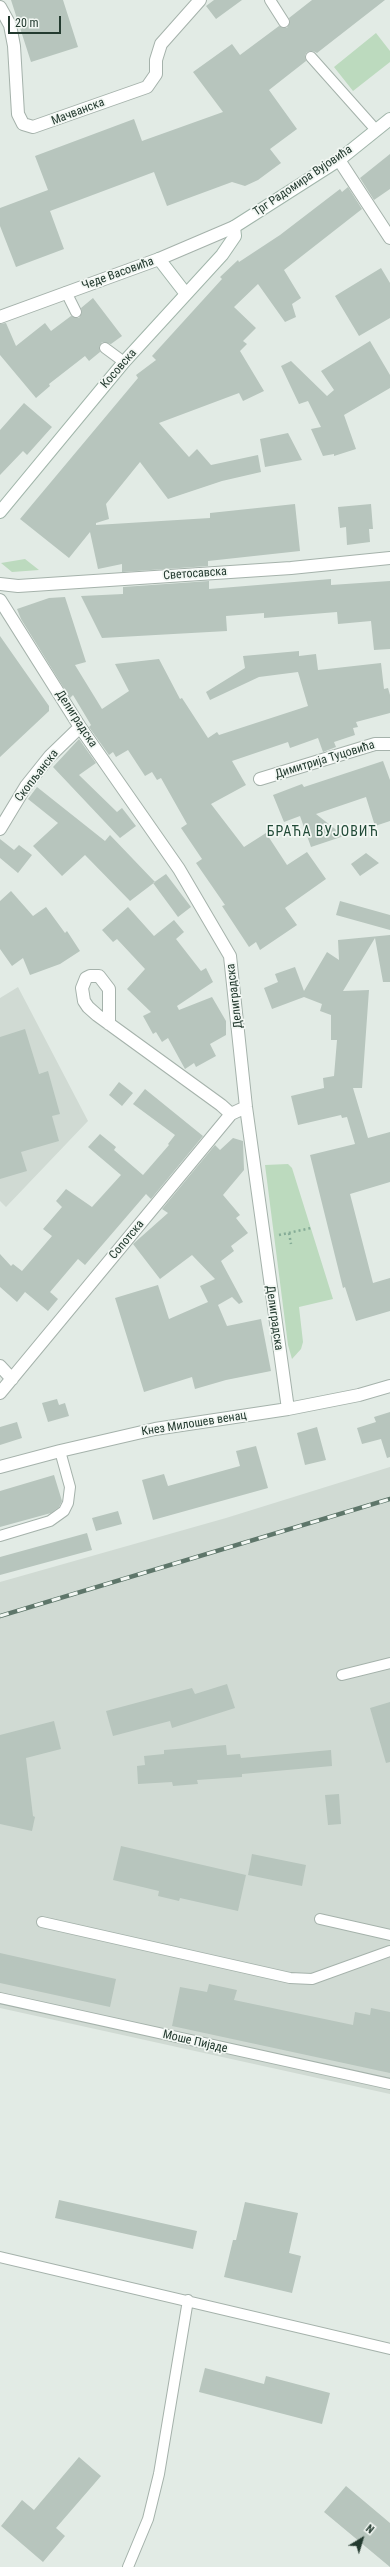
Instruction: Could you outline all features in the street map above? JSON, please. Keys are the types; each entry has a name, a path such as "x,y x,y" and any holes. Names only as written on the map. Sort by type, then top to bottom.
{"street":[{"name":"Мачванска","path":"0,7 10,26 14,46 18,114 23,124 33,128 46,125 147,87 156,74 156,60 161,44 200,0"},
{"name":"Трг Радомира Вујовића","path":"234,227 339,160 390,119"},
{"path":"339,160 390,238"},
{"name":"Чеде Васовића","path":"0,317 159,259 234,227"},
{"name":"Косовска","path":"0,512 124,362 232,242 234,227"},
{"path":"159,259 186,294"},
{"name":"Светосавска","path":"0,584 18,586 291,568 390,558"},
{"name":"Делиградска","path":"0,600 80,727 179,869 230,956 246,1108 288,1409"},
{"name":"Скопљанска","path":"0,829 26,786 50,756 80,727"},
{"name":"Димитрија Туцовића","path":"260,780 375,744 390,744"},
{"path":"109,1024 231,1114"},
{"name":"Сопотска","path":"0,1394 231,1114 246,1108"},
{"path":"0,1366 12,1379"},
{"name":"Кнез Милошев венац","path":"0,1468 60,1451 155,1429 288,1409 359,1395 390,1386"}],"lane":[{"path":"270,0 284,22"},
{"path":"311,57 376,130"},
{"path":"66,292 76,312"},
{"path":"105,348 124,362"},
{"path":"0,1536 50,1521 64,1511 69,1500 70,1488 60,1451"},
{"path":"342,1675 390,1663"},
{"path":"320,1919 390,1935"},
{"path":"42,1922 290,1978 312,1979 390,1951"},
{"name":"Моше Пијаде","path":"0,1998 390,2084"},
{"path":"0,2257 188,2300 390,2349"},
{"path":"128,2567 148,2518 159,2474 188,2300"}],"path":[{"path":"274,1236 311,1228"},
{"path":"289,1233 291,1244"}],"shaded area":[{"path":"18,987 88,1121 6,1207 0,1201 0,998"},
{"path":"390,1467 390,2094 0,2008 0,1582 226,1518"}],"green space":[{"path":"376,33 390,51 390,62 353,91 334,67"},
{"path":"25,559 39,570 12,572 1,563"},
{"path":"288,1164 292,1168 333,1299 299,1307 303,1342 301,1349 292,1359 288,1345 265,1165"}],"building":[{"path":"11,0 63,0 78,47 31,62"},
{"path":"214,0 242,0 216,19 206,6"},
{"path":"312,0 385,0 317,53 313,51 307,52 305,55 306,61 269,90 297,129 270,149 281,163 258,180 245,186 232,182 167,206 154,172 50,211 64,249 16,267 0,226 0,208 48,190 35,156 134,119 142,141 223,112 193,72 232,44 240,55 279,26 287,28 290,22 289,18"},
{"path":"390,154 390,189 374,200 360,178"},
{"path":"348,187 362,209 284,270 301,298 292,304 296,317 285,322 258,284 234,307 256,328 243,341 247,344 240,351 264,391 243,401 239,393 159,423 189,457 197,449 211,465 258,455 261,472 222,481 168,499 140,462 106,504 109,519 96,523 96,525 210,518 210,513 295,504 300,551 208,561 208,566 122,572 122,564 98,569 90,532 69,558 20,519 138,378 136,375 156,360 152,356 222,279 220,277 238,260 239,262 280,235 340,189 342,192"},
{"path":"381,268 390,283 390,318 359,336 335,296"},
{"path":"93,298 122,336 111,344 102,342 99,347 100,352 89,361 85,356 49,384 50,386 36,398 0,355 0,324 6,323 16,346 45,323 51,331 71,316 79,318 82,313 81,308"},
{"path":"370,341 390,375 390,388 344,415 356,449 334,456 334,454 323,456 311,429 321,427 308,401 299,404 281,366 291,361 327,396 334,390 321,371"},
{"path":"24,403 52,427 27,455 23,451 0,475 0,430"},
{"path":"288,433 302,460 265,467 260,439"},
{"path":"371,504 373,529 369,529 370,542 347,545 346,527 340,528 338,507"},
{"path":"331,579 331,585 390,581 390,649 374,650 371,621 338,624 337,612 264,618 264,613 226,616 227,631 102,638 81,596 123,594 123,587 209,581 209,589"},
{"path":"65,597 86,662 75,665 102,709 129,691 115,664 159,659 180,699 182,698 208,738 217,732 219,735 308,706 298,672 259,677 210,700 206,692 245,668 243,656 299,651 299,656 316,654 318,670 381,663 384,689 388,688 390,695 390,713 356,722 358,727 353,728 355,735 334,742 336,747 323,752 318,738 290,748 288,742 232,761 246,785 211,804 244,847 266,833 287,865 307,852 326,879 285,908 297,925 260,950 256,942 249,947 222,906 225,905 196,863 202,859 181,828 187,824 161,778 157,780 152,772 145,776 128,750 116,757 113,752 109,755 89,727 91,725 73,695 70,698 21,619 17,609 49,598"},
{"path":"0,636 49,706 49,711 0,757"},
{"path":"79,739 96,763 79,775 117,812 122,808 136,826 120,838 53,767"},
{"path":"383,761 390,780 390,821 375,826 366,797 316,814 344,836 311,847 300,816 284,822 273,795 302,784 304,787"},
{"path":"37,787 105,841 110,835 155,882 130,901 85,855 62,876 33,846 58,823 28,799"},
{"path":"0,839 14,850 19,845 32,855 18,873 0,858"},
{"path":"366,853 379,863 360,876 351,864"},
{"path":"166,874 191,907 178,917 153,883"},
{"path":"11,891 33,916 46,907 65,933 67,931 80,951 60,964 30,975 23,958 12,966 0,949 0,901"},
{"path":"340,901 390,915 390,930 336,915"},
{"path":"128,907 154,936 174,920 184,932 176,939 201,971 206,968 213,982 177,1006 179,1010 212,997 226,1021 226,1035 210,1044 216,1056 196,1067 194,1063 185,1069 168,1038 162,1042 156,1032 153,1034 143,1016 151,1012 127,989 145,969 117,939 113,942 102,930"},
{"path":"390,935 390,982 383,982 375,938 343,991 369,990 362,1088 353,1088 368,1138 390,1132 390,1182 350,1194 373,1283 390,1278 390,1311 356,1321 345,1287 343,1288 310,1155 355,1144 347,1117 342,1118 341,1115 298,1125 291,1096 324,1088 323,1078 334,1076 337,1040 331,1040 331,1015 320,1011 322,1004 304,997 272,1009 264,988 278,982 275,974 295,967 304,991 327,952 339,960 338,940"},
{"path":"25,1029 39,1074 48,1071 60,1114 52,1116 59,1141 21,1152 27,1171 0,1179 0,1037"},
{"path":"119,1082 133,1093 122,1106 109,1095"},
{"path":"145,1089 203,1136 151,1199 146,1194 85,1265 78,1259 50,1292 58,1299 48,1311 25,1292 17,1302 0,1287 0,1254 11,1266 13,1264 22,1271 52,1236 43,1229 62,1207 56,1201 66,1189 92,1207 121,1175 88,1147 100,1134 116,1147 114,1150 143,1175 169,1145 168,1144 175,1135 133,1104"},
{"path":"233,1138 243,1141 244,1170 223,1195 240,1215 236,1218 248,1233 231,1246 234,1251 221,1261 243,1302 239,1304 232,1297 218,1305 227,1326 261,1319 271,1371 226,1380 195,1389 192,1377 144,1392 115,1298 158,1285 169,1319 208,1302 200,1286 215,1279 192,1255 160,1279 133,1244 168,1213 162,1209 215,1145 220,1150"},
{"path":"57,1399 59,1405 65,1403 69,1416 48,1422 42,1403"},
{"path":"390,1412 390,1457 387,1458 381,1439 362,1444 357,1428 376,1422 374,1417"},
{"path":"17,1422 22,1438 0,1445 0,1427"},
{"path":"317,1427 326,1460 305,1465 297,1433"},
{"path":"256,1446 268,1488 153,1520 142,1480 164,1474 168,1486 240,1466 236,1451"},
{"path":"54,1475 62,1501 59,1507 51,1513 0,1527 0,1491"},
{"path":"118,1511 122,1524 96,1531 92,1518"},
{"path":"87,1533 92,1550 0,1575 0,1557"},
{"path":"227,1684 235,1708 172,1728 170,1721 113,1736 106,1711 192,1688 195,1694"},
{"path":"390,1702 390,1762 386,1763 370,1708"},
{"path":"54,1721 61,1749 26,1758 33,1816 35,1817 32,1831 0,1824 0,1735"},
{"path":"226,1745 227,1755 240,1754 241,1758 331,1750 332,1766 242,1774 242,1777 197,1780 198,1784 173,1786 172,1782 138,1784 137,1766 145,1765 144,1756 164,1754 164,1750"},
{"path":"339,1794 341,1824 328,1825 325,1795"},
{"path":"121,1846 246,1875 238,1911 180,1898 179,1901 158,1896 159,1891 113,1880"},
{"path":"252,1854 306,1865 302,1886 248,1875"},
{"path":"0,1953 116,1979 110,2007 0,1983"},
{"path":"209,1984 237,1990 234,2000 353,2025 355,2012 370,2015 371,2008 390,2012 390,2073 172,2026 180,1987 207,1992"},
{"path":"59,2200 197,2231 193,2249 55,2218"},
{"path":"245,2202 298,2213 289,2253 301,2256 292,2293 224,2277 233,2240 236,2240"},
{"path":"205,2368 264,2384 266,2376 330,2393 322,2424 199,2392"},
{"path":"79,2457 101,2476 56,2528 65,2536 43,2562 1,2526 22,2500 34,2510"},
{"path":"346,2486 390,2523 390,2567 324,2512"}],"railway":[{"path":"0,1616 390,1499"}],"district":[{"name":"БРАЋА ВУЈОВИЋ","path":"323,832"}]}
